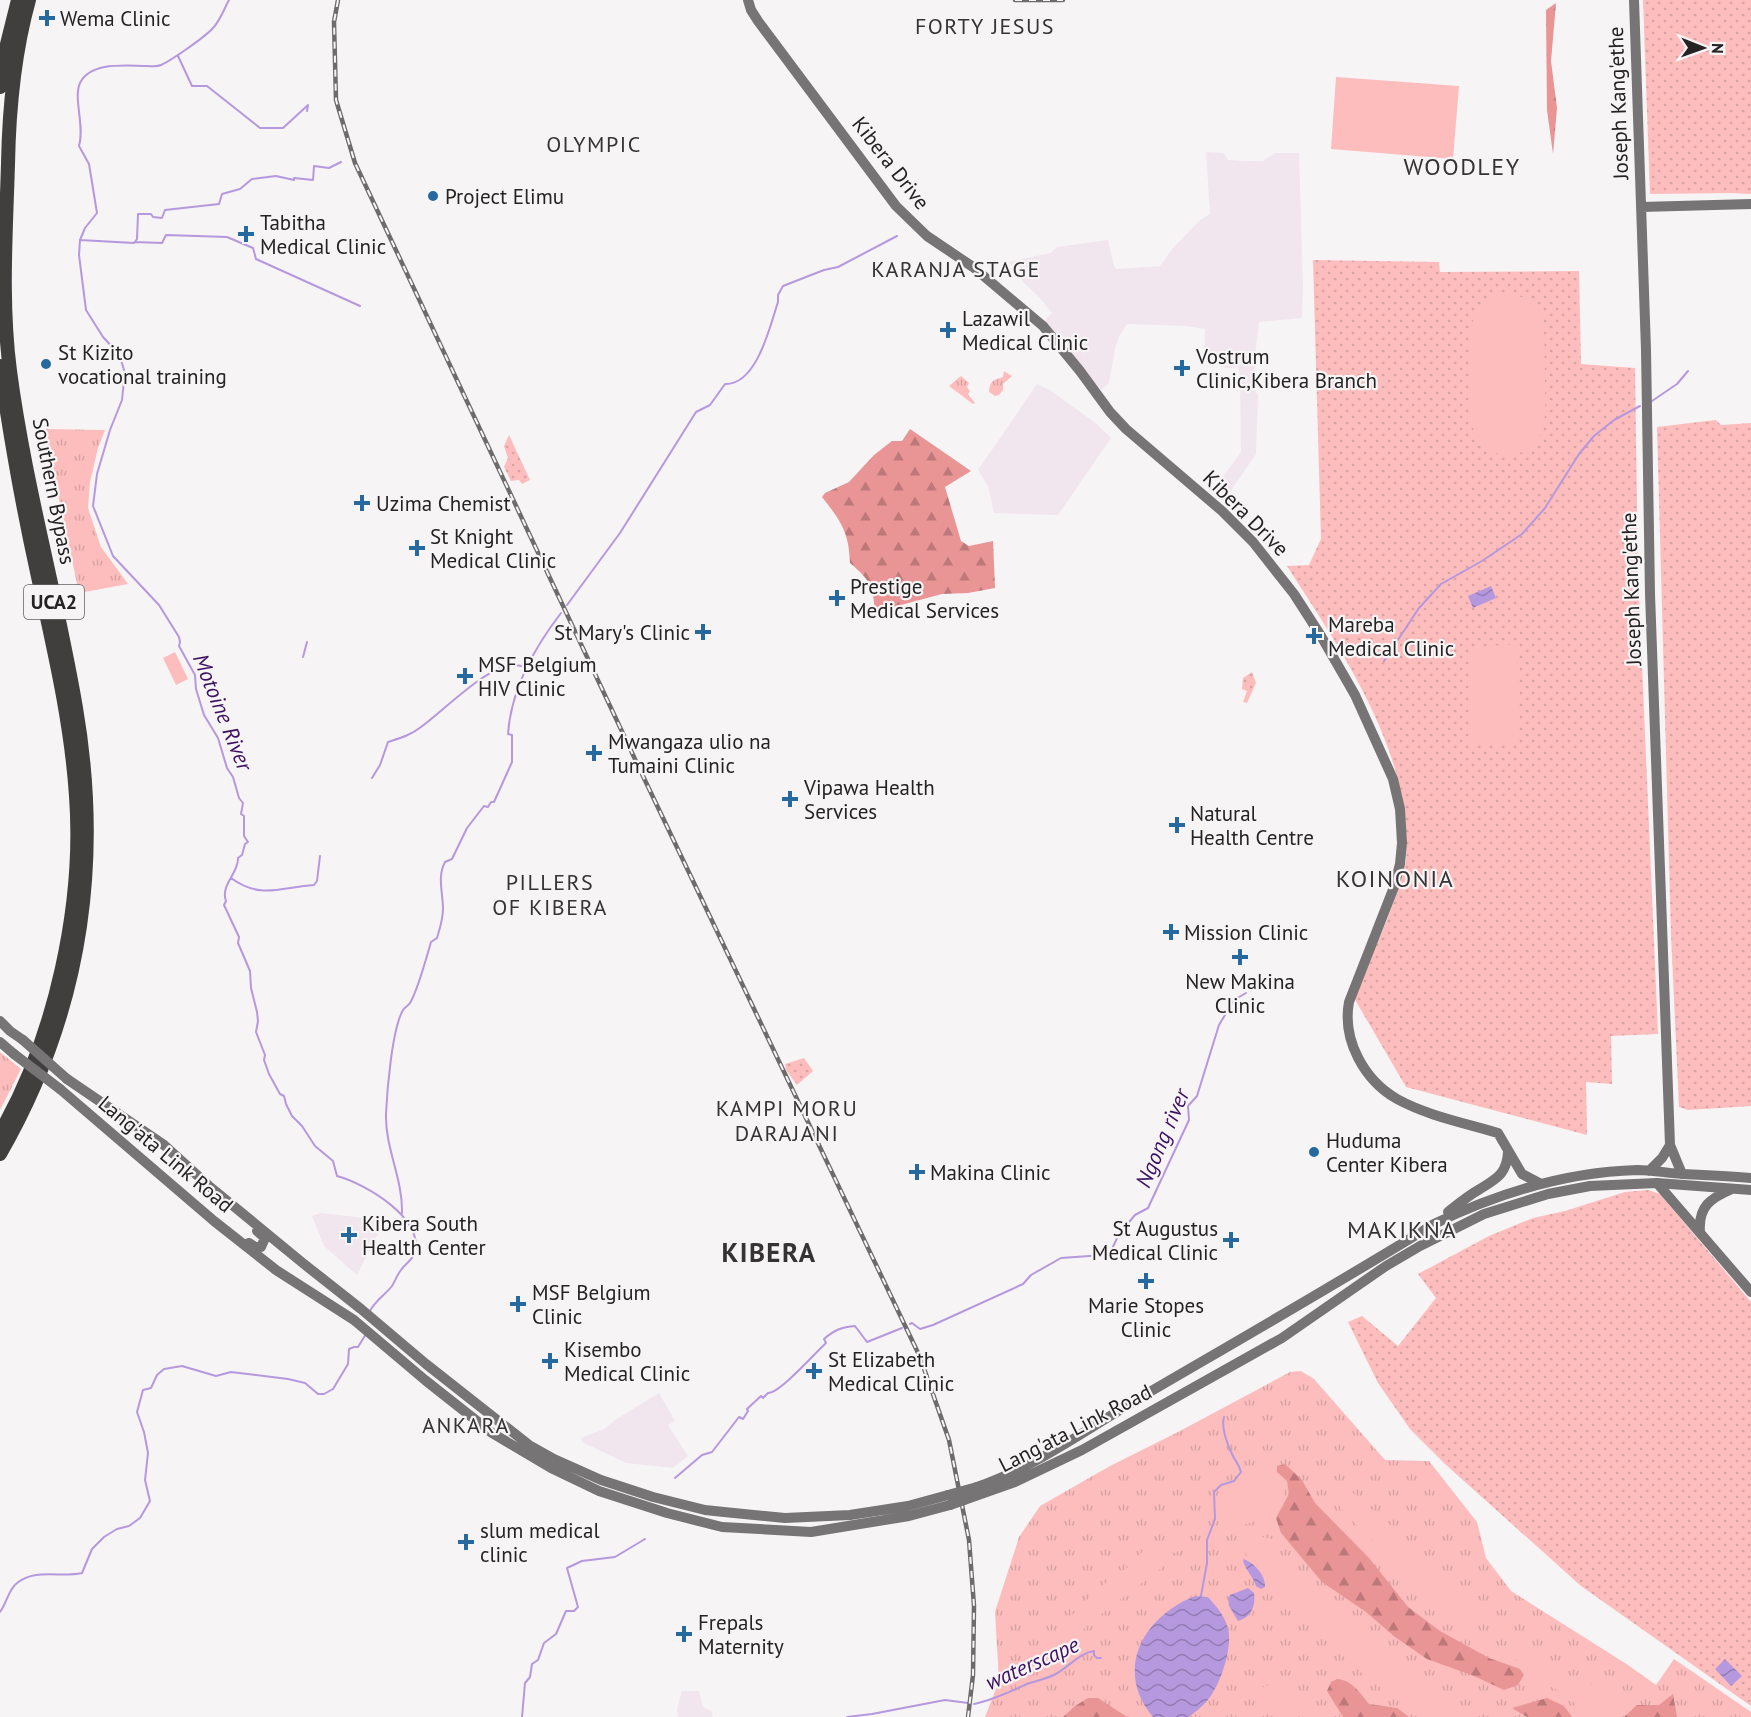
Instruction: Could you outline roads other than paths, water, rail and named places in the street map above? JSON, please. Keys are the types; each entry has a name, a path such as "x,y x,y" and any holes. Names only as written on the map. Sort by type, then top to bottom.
{"highway":[{"name":"Southern Bypass","path":"0,1154 30,1097 50,1048 73,974 83,906 87,837 84,767 76,708 32,495 10,373 5,324 4,219 8,134 16,32 23,5"},
{"name":"Southern Bypass","path":"0,87 6,48 16,32"},
{"name":"Southern Bypass","path":"0,366 11,446 55,655 68,729 78,831 70,925 61,972 38,1050 21,1093 0,1133"}],"main road":[{"name":"Kibera Drive","path":"748,0 758,21 896,206 924,232 967,263 1044,326 1110,412 1126,429 1222,511 1253,542 1294,594 1355,695 1393,779 1400,809 1402,843 1400,864 1394,887 1349,1002 1346,1017 1350,1040 1373,1079 1396,1099 1424,1111 1498,1133 1508,1152"},
{"name":"Joseph Kang'ethe","path":"1634,0 1646,350 1650,583 1670,1145 1682,1174"},
{"path":"1641,207 1751,204"},
{"name":"Lang'ata Link Road","path":"0,1021 23,1040 63,1084 214,1221 276,1270 354,1320 492,1433 551,1468 599,1491 722,1527 812,1532 909,1516 949,1500 1046,1469 1282,1338 1386,1266 1484,1214 1548,1194 1654,1175 1682,1174 1747,1178"},
{"name":"Lang'ata Link Road","path":"0,1042 14,1054 164,1145 209,1186 383,1329 530,1445 546,1455 601,1480 675,1504 705,1510 785,1518 850,1515 949,1500 964,1500 977,1491 1041,1459 1434,1224 1499,1196 1571,1177 1609,1172 1654,1175 1751,1190"},
{"path":"1670,1145 1654,1175 1751,1292"},
{"path":"1508,1152 1522,1174 1541,1184"},
{"path":"1434,1224 1480,1189 1492,1183 1503,1172 1508,1152"},
{"path":"1700,1232 1699,1221 1709,1201 1747,1178"},
{"path":"209,1186 266,1238 264,1244 261,1248 255,1247 214,1221"},
{"path":"1212,1356 1209,1362 1210,1368 1214,1372 1221,1373"},
{"path":"1171,1380 1175,1379 1180,1384 1182,1390 1178,1397"}],"water":[{"path":"1491,586 1496,598 1473,608 1468,596"},
{"path":"1243,1559 1258,1570 1264,1578 1265,1587 1261,1589 1256,1586"},
{"path":"1248,1588 1254,1593 1253,1607 1246,1617 1238,1621 1229,1606 1228,1598"},
{"path":"1195,1596 1208,1597 1225,1620 1229,1646 1224,1666 1212,1694 1189,1717 1153,1717 1141,1699 1136,1681 1135,1663 1140,1646 1149,1630 1161,1617 1177,1605"},
{"path":"1725,1659 1742,1676 1731,1686 1715,1669"}],"waterway":[{"name":"Motoine River","path":"229,0 213,28 166,62 159,66 101,68 85,76 78,89 81,130 79,146 89,164 97,213 85,228 80,240 79,255 86,310 103,337 115,350 124,370 122,400 97,474 93,506 113,556 159,605 179,637 179,646 195,675 196,689 204,715 218,738 227,768 243,803 241,814 244,816 244,836 248,842 227,884 224,905 239,937 238,943 250,971 258,1021 256,1032 269,1074 280,1094 284,1096 292,1116 302,1126 315,1146 333,1161 337,1176 363,1186 377,1195 391,1205 412,1229 415,1243 413,1256 392,1286 370,1311"},
{"path":"178,56 192,86 207,86 260,128 283,128 308,105 307,111"},
{"path":"80,240 134,243 137,239 138,214 151,214 153,217 162,218 165,210 219,204 222,194 240,189 252,179 276,176 294,180 294,178 313,180 314,166 329,168 341,162"},
{"path":"135,242 162,243 166,235 227,237 253,248 256,259 360,306"},
{"path":"567,605 620,533 696,412 710,405 725,384 736,382 754,365 766,339 778,302 778,295 783,286 838,267 897,236"},
{"path":"1652,401 1677,384 1688,371"},
{"path":"1384,661 1419,608 1441,584 1482,561 1522,534 1545,508 1579,454 1594,436 1614,420 1640,406"},
{"path":"402,1213 400,1188 386,1127 391,1060 399,1019 416,991 431,942 437,938 443,913 441,879 445,862 452,859 467,828 484,806 488,807 491,802 494,802 512,762 512,735 508,734 519,685 533,655 561,613"},
{"path":"303,657 307,642"},
{"path":"372,778 380,765 388,742 417,730 490,673 512,665 526,667"},
{"path":"231,878 252,889 271,891 314,885 317,881 320,856"},
{"name":"Ngong river","path":"910,1324 920,1329 933,1325 1023,1284 1031,1275 1061,1258 1104,1255 1111,1251 1119,1234 1135,1215 1148,1208 1189,1120 1188,1106 1197,1096 1219,1025 1234,1000 1246,993"},
{"name":"Ngong river","path":"675,1478 702,1455 712,1452 739,1417 743,1419 747,1409 761,1396 763,1398 789,1380 826,1343 824,1339 831,1333 855,1326 867,1342 902,1328"},
{"name":"Motoine River","path":"0,1612 12,1589 24,1578 82,1573 92,1549 104,1537 117,1529 129,1526 140,1518 150,1501 145,1480 148,1453 137,1412 143,1390 151,1388 157,1375 164,1369 182,1366 216,1376 231,1372 288,1379 305,1383 318,1394 324,1394 333,1389 348,1364 349,1349 358,1347 366,1334"},
{"path":"1201,1596 1207,1563 1207,1540 1215,1519 1214,1492 1221,1485 1234,1481 1241,1472 1226,1441 1224,1417"},
{"name":"Ngong river","path":"522,1717 525,1683 530,1677 532,1664 538,1660 544,1643 556,1634 566,1611 574,1611 578,1607 567,1568 582,1561 615,1557 645,1539"},
{"name":"waterscape","path":"974,1704 1054,1675 1089,1652 1094,1651 1094,1655 1101,1658"},
{"name":"waterscape","path":"847,1717 945,1700 968,1703"}],"railway":[{"path":"338,0 334,22 336,100 355,163 642,774 920,1357 949,1440 969,1540 974,1606 973,1675 968,1717"},
{"path":"1015,0 1063,0"}],"place":[{"name":"Wema Clinic","path":"47,18"},
{"name":"Project Elimu","path":"433,196"},
{"name":"Tabitha Medical Clinic","path":"246,234"},
{"name":"Lazawil Medical Clinic","path":"948,330"},
{"name":"St Kizito vocational training","path":"46,364"},
{"name":"Vostrum Clinic,Kibera Branch","path":"1182,368"},
{"name":"Uzima Chemist","path":"362,503"},
{"name":"St Knight Medical Clinic","path":"417,548"},
{"name":"Prestige Medical Services","path":"837,598"},
{"name":"St Mary's Clinic","path":"703,632"},
{"name":"Mareba Medical Clinic","path":"1314,636"},
{"name":"MSF Belgium HIV Clinic","path":"465,676"},
{"name":"Mwangaza ulio na Tumaini Clinic","path":"594,753"},
{"name":"Vipawa Health Services","path":"790,799"},
{"name":"Natural Health Centre","path":"1177,825"},
{"name":"Mission Clinic","path":"1171,932"},
{"name":"New Makina Clinic","path":"1240,957"},
{"name":"Huduma Center Kibera","path":"1314,1152"},
{"name":"Makina Clinic","path":"917,1172"},
{"name":"Kibera South Health Center","path":"349,1235"},
{"name":"St Augustus Medical Clinic","path":"1231,1240"},
{"name":"Marie Stopes Clinic","path":"1146,1281"},
{"name":"MSF Belgium Clinic","path":"518,1304"},
{"name":"Kisembo Medical Clinic","path":"550,1361"},
{"name":"St Elizabeth Medical Clinic","path":"814,1371"},
{"name":"slum medical clinic","path":"466,1542"},
{"name":"Frepals Maternity","path":"684,1634"}],"district":[{"name":"FORTY JESUS","path":"985,26"},
{"name":"OLYMPIC","path":"594,144"},
{"name":"WOODLEY","path":"1462,166"},
{"name":"KARANJA STAGE","path":"956,269"},
{"name":"KOINONIA","path":"1395,878"},
{"name":"PILLERS OF KIBERA","path":"550,894"},
{"name":"KAMPI MORU DARAJANI","path":"787,1120"},
{"name":"MAKIKNA","path":"1402,1229"},
{"name":"KIBERA","path":"769,1252"},
{"name":"ANKARA","path":"466,1425"}]}
